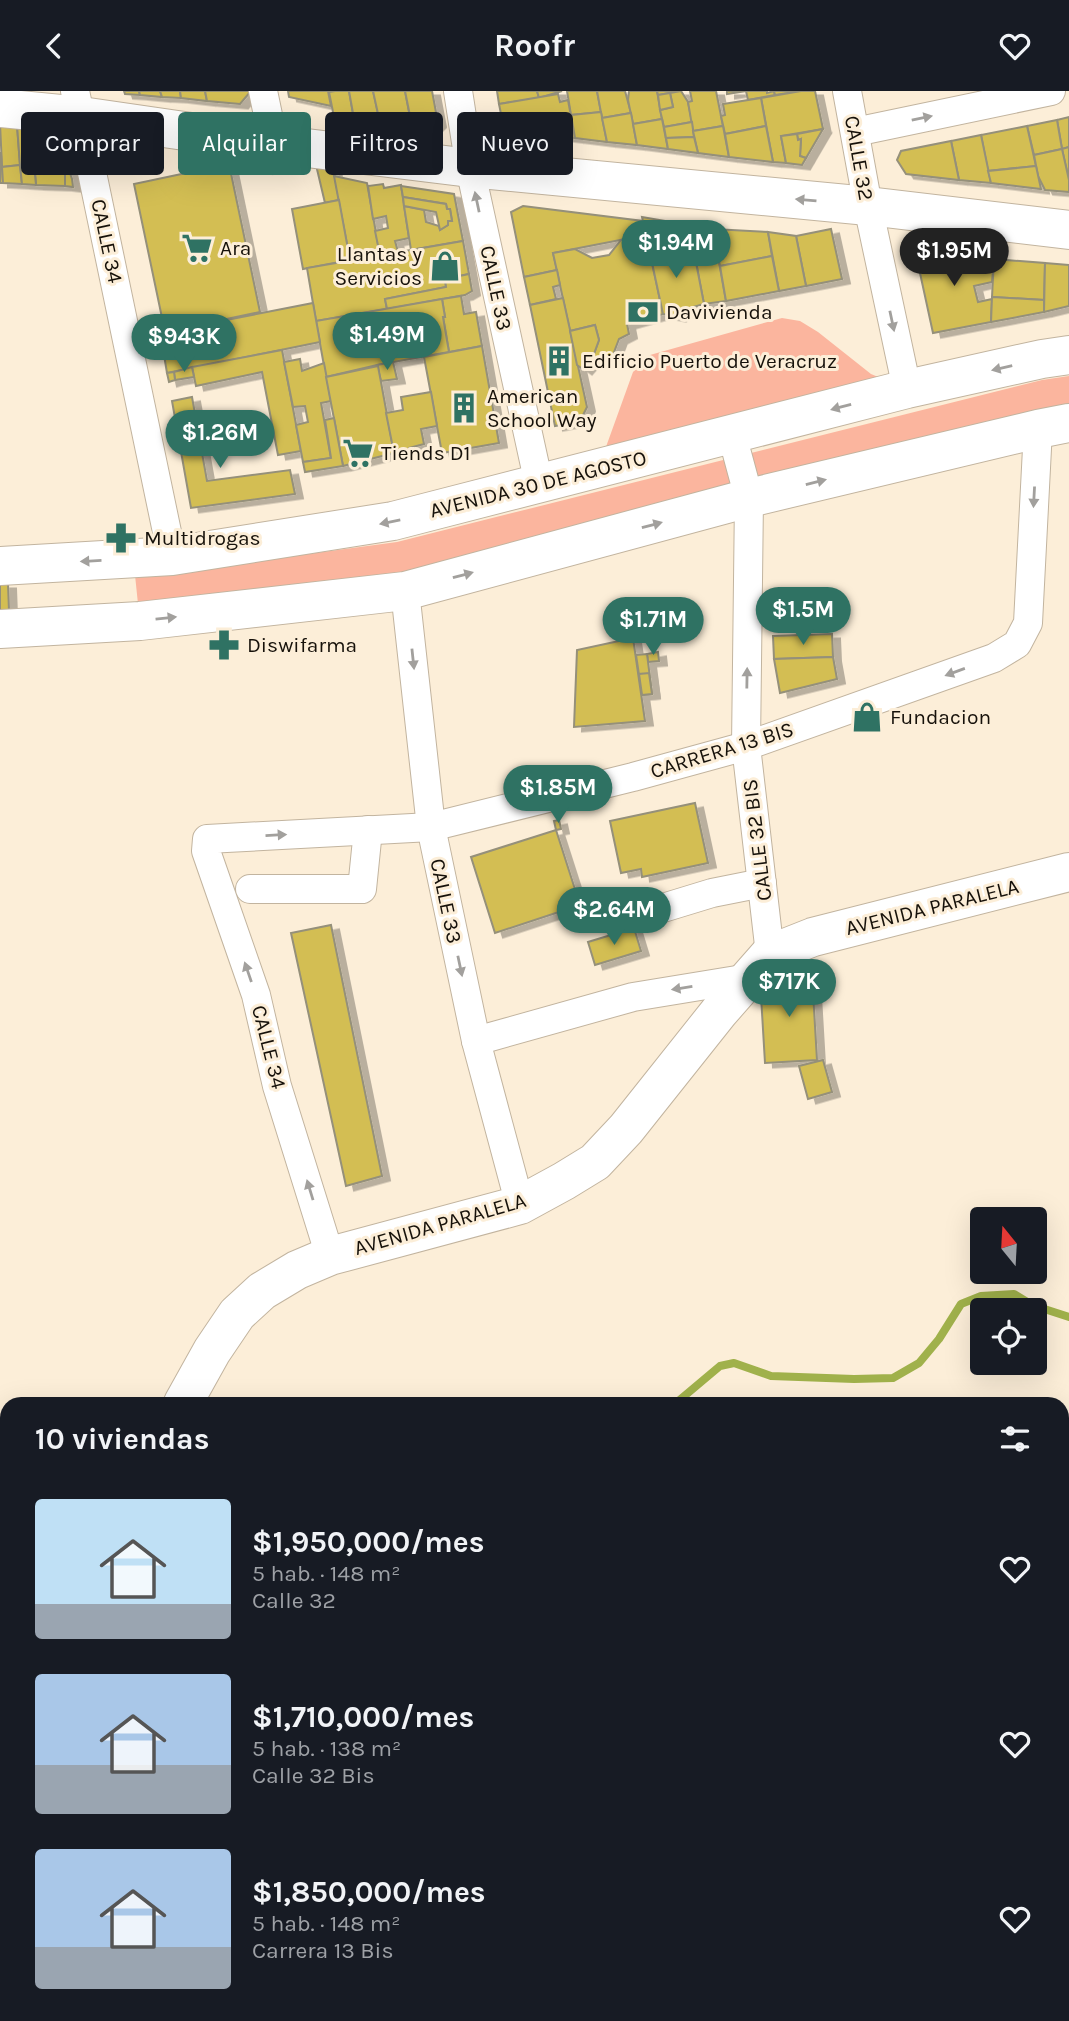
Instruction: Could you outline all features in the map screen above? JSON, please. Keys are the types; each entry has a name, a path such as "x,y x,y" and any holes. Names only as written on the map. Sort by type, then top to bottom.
{"main road":[{"path":"0,109 78,104 178,124"},
{"path":"311,149 457,166"},
{"path":"543,175 868,206 1069,230"},
{"name":"AVENIDA 30 DE AGOSTO","path":"0,566 172,556 393,521 907,389 1069,355"},
{"path":"0,629 140,621 405,591 749,498 1053,426"},
{"name":"AVENIDA PARALELA","path":"186,1397 237,1314 262,1291 297,1270 330,1256 520,1205 595,1162 626,1129 719,1012 760,966 813,937 1069,872"}],"street":[{"path":"263,91 267,112"},
{"name":"CALLE 33","path":"458,91 461,112"},
{"name":"CALLE 32","path":"847,91 868,206 907,389"},
{"path":"855,132 1051,91"},
{"name":"CALLE 34","path":"78,104 172,556"},
{"name":"CALLE 33","path":"472,175 539,484"},
{"name":"CARRERA 13 BIS","path":"207,839 431,827 747,746 994,658 1017,644 1028,622 1053,426"},
{"name":"CALLE 32 BIS","path":"732,435 749,498 747,746 762,883 760,966"},
{"name":"CALLE 33","path":"405,591 431,827 476,1041 520,1205"},
{"path":"250,889 362,889 368,830"},
{"name":"CALLE 34","path":"207,839 206,851 256,995 278,1086 330,1256"},
{"path":"640,915 712,893 762,883"},
{"path":"476,1041 633,997 760,966"}],"shaded area":[{"path":"782,318 800,321 871,374 907,389 598,469 633,372 650,355"},
{"path":"1069,376 1069,405 403,575 138,604 135,575 397,542 1042,380"}],"building":[{"path":"124,91 139,91 140,95 125,94"},
{"path":"139,91 160,91 162,97 140,95"},
{"path":"160,91 180,91 181,98 162,97"},
{"path":"180,91 205,91 207,101 181,98"},
{"path":"205,91 251,91 240,104 207,101"},
{"path":"288,91 328,91 331,106 289,97"},
{"path":"349,91 353,112 333,112 329,92"},
{"path":"349,91 373,91 378,112 353,112"},
{"path":"373,91 405,91 409,112 378,112"},
{"path":"405,91 432,91 436,112 409,112"},
{"path":"497,91 537,91 539,98 499,104"},
{"path":"537,91 562,91 539,98"},
{"path":"567,91 597,91 601,112 573,115"},
{"path":"597,91 625,91 631,113 602,118"},
{"path":"629,91 657,91 662,119 633,124"},
{"path":"657,91 681,91 658,95"},
{"path":"681,91 688,102 692,122 664,127 660,110 673,107 670,93"},
{"path":"690,91 716,91 723,126 693,131 688,102 692,101"},
{"path":"746,91 774,91 775,95 748,100"},
{"path":"774,91 801,91 775,95"},
{"path":"815,91 823,129 781,136 786,163 773,162 761,98"},
{"path":"670,93 673,107 660,110 658,95"},
{"path":"558,94 560,102 568,100 570,112 501,112 499,104"},
{"path":"761,98 766,126 725,134 721,116 725,115 723,104"},
{"path":"601,112 607,142 575,138 573,115"},
{"path":"631,113 637,145 607,142 602,118"},
{"path":"1069,117 1069,147 1062,149 1057,120"},
{"path":"662,119 668,149 637,145 633,124"},
{"path":"1057,120 1062,149 1034,155 1027,126"},
{"path":"692,122 694,137 666,138 664,127"},
{"path":"0,123 17,125 20,165 2,167"},
{"path":"17,125 21,125 20,165"},
{"path":"723,126 729,157 698,153 693,131"},
{"path":"766,126 773,162 729,157 725,134"},
{"path":"1027,126 1036,166 988,171 981,135"},
{"path":"823,129 806,158 800,156 801,139 798,140 797,134"},
{"path":"797,134 798,140 801,139 800,156 806,158 802,165 786,163 781,136"},
{"path":"981,135 991,183 959,180 951,141"},
{"path":"694,137 698,153 668,149 666,138"},
{"path":"951,141 959,180 906,174 897,160 901,151"},
{"path":"1069,147 1069,180 1062,149"},
{"path":"1062,149 1069,192 1045,190 1038,176 1034,155"},
{"path":"1,153 3,183 0,183"},
{"path":"20,165 22,184 3,183 2,167"},
{"path":"316,165 325,166 325,175 334,175 339,200 325,203"},
{"path":"1036,166 1041,189 991,183 988,171"},
{"path":"21,175 35,175 36,185 22,184"},
{"path":"35,175 65,175 65,186 36,185"},
{"path":"65,175 71,175 73,187 65,186"},
{"name":"Ara","path":"178,175 231,175 260,312 165,332 134,184"},
{"path":"334,176 367,183 380,255 350,260"},
{"path":"383,184 384,188 401,185 409,238 395,241 398,252 380,255 375,231 388,228 386,216 373,219 368,186"},
{"path":"401,186 454,194 463,241 411,250 404,206 424,210 426,222 439,226 440,230 448,225 448,221 452,221 450,209 447,209 446,204 403,197"},
{"path":"403,197 446,204 447,209 450,209 452,221 448,221 448,225 440,230 436,212 404,206"},
{"path":"339,200 350,260 303,269 292,209"},
{"path":"523,206 643,221 646,235 553,253 557,270 524,277 511,212"},
{"path":"642,217 689,225 694,252 648,244"},
{"path":"689,225 713,229 726,301 704,304"},
{"path":"713,229 768,232 772,256 720,266"},
{"path":"831,229 842,279 806,286 796,236"},
{"path":"768,232 796,236 806,286 779,291"},
{"path":"646,235 663,314 627,324 629,334 619,339 611,360 591,362 599,340 595,325 570,331 553,253 575,249 592,258 609,255 621,240"},
{"path":"463,241 469,274 445,279 446,287 385,299 387,309 316,321 307,268"},
{"path":"648,244 694,252 704,304 690,308 678,317 663,314"},
{"path":"931,247 994,259 992,282 974,286 978,302 992,299 991,322 933,333 915,250"},
{"path":"772,256 779,291 726,301 720,266"},
{"path":"994,259 1045,263 1044,300 992,297"},
{"path":"1045,263 1069,265 1069,306 1044,312"},
{"path":"557,270 560,285 553,287 556,299 530,305 524,277"},
{"path":"469,274 472,291 465,295 387,309 385,299 446,287 445,279"},
{"path":"461,296 464,314 476,312 482,346 449,352 442,299"},
{"path":"992,297 1044,300 1044,312 991,322"},
{"name":"Edificio Puerto de Veracruz","path":"563,298 587,407 580,421 555,426 530,305"},
{"path":"442,299 449,352 326,377 316,321"},
{"path":"313,303 320,342 167,373 160,331"},
{"path":"595,325 599,340 591,362 584,370 577,365 570,331"},
{"name":"American School Way","path":"482,346 499,443 442,453 424,357"},
{"path":"282,350 301,451 278,455 262,372 196,386 192,367"},
{"path":"300,359 302,371 324,363 331,401 321,403 331,458 303,462 296,425 308,422 305,406 293,407 284,362"},
{"path":"393,362 397,379 381,381 377,365"},
{"path":"378,366 394,453 343,466 326,377"},
{"path":"192,367 194,377 175,380 174,372"},
{"path":"174,372 175,380 169,382 167,373"},
{"path":"431,392 437,426 421,429 424,444 409,448 410,456 394,453 386,413 403,410 401,397"},
{"path":"192,397 207,481 290,470 295,494 191,508 172,401"},
{"path":"334,418 343,466 305,472 303,462 331,458 325,420"},
{"path":"0,584 8,584 9,611 0,612"},
{"path":"832,634 833,657 774,659 773,636"},
{"path":"633,638 645,721 574,727 577,650"},
{"path":"658,652 659,661 648,662 647,654"},
{"path":"647,654 652,694 642,695 636,655"},
{"path":"833,657 837,679 780,693 774,659"},
{"path":"649,673 652,694 642,695 639,674"},
{"path":"695,803 708,863 642,877 641,869 621,873 610,821"},
{"path":"559,820 561,829 556,830 554,821"},
{"path":"556,830 580,905 495,933 471,857"},
{"path":"331,925 382,1176 346,1186 291,933"},
{"path":"634,928 641,951 595,965 588,942"},
{"path":"812,975 817,1060 765,1063 760,979"},
{"path":"823,1060 832,1092 808,1099 799,1066"}],"waterway":[{"path":"683,1397 720,1366 734,1363 771,1376 893,1378 919,1363 939,1339 961,1304 981,1296 1014,1294 1032,1305 1069,1317"}],"place":[{"name":"Ara","path":"197,248"},
{"name":"Llantas y Servicios","path":"445,266"},
{"name":"Davivienda","path":"643,312"},
{"name":"Edificio Puerto de Veracruz","path":"559,361"},
{"name":"American School Way","path":"464,408"},
{"name":"Tiends D1","path":"358,453"},
{"name":"Multidrogas","path":"121,538"},
{"name":"Diswifarma","path":"224,645"},
{"name":"Fundacion","path":"867,717"}]}
